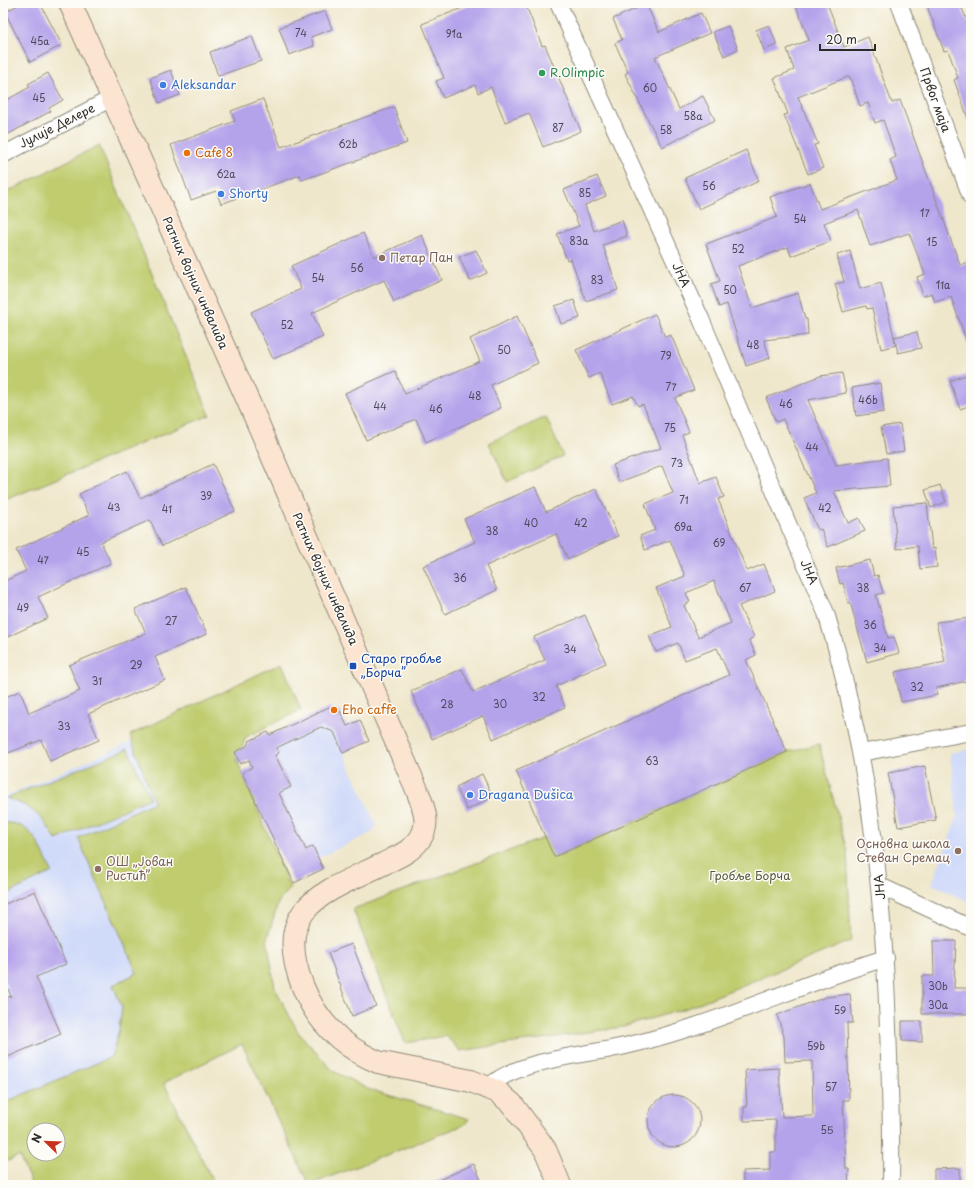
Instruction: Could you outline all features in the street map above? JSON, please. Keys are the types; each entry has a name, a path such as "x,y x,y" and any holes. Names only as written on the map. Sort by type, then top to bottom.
{"street":[{"name":"Ратних војних инвалида","path":"70,3 252,410 417,790 426,816 426,824 421,838 408,851 332,889 312,902 302,913 293,933 294,959 300,981 308,1000 324,1023 337,1037 361,1054 378,1062 471,1081 489,1087 512,1104 545,1149 560,1185"},
{"name":"ЈНА","path":"558,3 701,319 826,613 843,671 861,753 880,886 886,958 892,1132 891,1185"},
{"name":"Првог маја","path":"899,3 971,197"},
{"name":"Јулије Делере","path":"3,155 112,98"},
{"path":"861,753 971,732"},
{"path":"880,886 971,928"},
{"path":"489,1087 499,1078 518,1070 564,1058 614,1048 692,1026 858,966 886,958"}],"shaded area":[{"path":"321,727 334,732 376,824 373,832 318,858 313,847 305,850 279,793 291,787 275,755 279,753 276,748"},
{"name":"ОШ „Јован Ристић”","path":"136,740 249,998 3,1103 3,797"},
{"name":"Основна школа Стеван Сремац","path":"971,749 971,903 932,884 957,817 950,753"}],"green space":[{"path":"99,145 210,415 3,501 3,194"},
{"path":"546,417 563,456 507,482 489,443"},
{"path":"282,663 301,710 246,737 237,760 290,888 278,903 267,939 275,988 298,1032 333,1071 368,1089 469,1119 464,1125 309,1185 242,1044 164,1083 215,1185 32,1185 19,1156 3,1163 3,1103 111,1057 119,1030 122,1007 113,985 137,973 78,838 154,802 130,735"},
{"name":"Гробље Борча","path":"819,744 847,851 851,941 687,1008 623,1027 460,1051 446,1036 405,1043 353,909 546,837 555,857 787,752"},
{"path":"128,749 150,798 56,840 36,813 15,801 6,798"},
{"path":"3,823 13,823 22,826 29,831 40,846 52,872 5,895 3,890"}],"building":[{"path":"22,3 40,3 62,45 30,62 5,12"},
{"path":"475,3 525,3 542,46 545,45 581,131 543,147 529,113 505,122 491,87 478,93 475,85 443,98 436,81 444,78 422,24"},
{"path":"795,3 827,3 844,47 868,37 892,103 900,100 960,265 971,261 971,348 969,348 951,297 935,302 932,293 923,296 917,277 925,274 909,233 870,246 858,210 824,223 831,241 791,256 788,247 738,266 752,308 798,293 805,319 807,319 808,335 764,340 770,358 746,366 727,304 719,307 711,284 720,281 706,244 777,217 770,197 810,183 820,209 897,180 890,160 896,157 883,120 875,123 868,103 860,106 850,77 798,97 818,144 814,145 823,168 808,174 784,115 788,114 774,78 794,70 787,49 809,40"},
{"path":"926,3 960,3 968,23 971,22 971,121 969,121 954,80 958,78 948,50 944,51"},
{"path":"646,4 659,32 701,13 710,33 655,57 679,109 703,96 715,120 662,147 625,74 628,72 615,43 622,40 613,19"},
{"path":"325,11 332,29 311,37 314,46 289,55 279,28"},
{"path":"769,25 777,45 764,50 756,30"},
{"path":"728,26 738,49 724,56 713,32"},
{"path":"252,36 261,61 218,76 210,52"},
{"path":"171,70 180,95 159,103 150,78"},
{"path":"48,73 63,100 49,108 51,111 3,137 3,102 30,87 28,84"},
{"path":"263,99 281,147 394,107 407,143 302,180 300,175 221,204 216,191 191,200 171,145 235,121 231,111"},
{"path":"746,150 759,181 699,209 685,178"},
{"path":"597,176 606,196 585,205 594,231 622,220 627,236 603,245 618,290 586,301 571,259 567,260 557,234 579,226 564,190"},
{"path":"363,233 374,257 422,235 442,280 394,302 384,280 312,313 323,337 273,359 251,312 301,289 291,266"},
{"path":"476,250 487,273 470,281 459,257"},
{"path":"850,251 860,289 881,283 896,345 881,349 872,308 867,309 866,306 843,312 835,284 844,282 837,255"},
{"path":"574,300 580,318 561,324 555,306"},
{"path":"655,314 665,337 671,335 694,390 675,398 689,432 682,435 700,483 716,477 724,497 718,499 747,571 764,564 775,591 739,606 754,637 749,640 756,655 746,660 787,752 554,857 516,771 729,675 717,648 685,660 678,643 656,652 649,636 672,627 656,588 685,576 670,540 645,550 640,536 655,530 645,504 673,493 662,466 619,482 613,465 661,448 643,404 638,406 633,396 612,404 600,373 589,378 576,350","holes":["714,581 731,623 698,637 684,605 690,602 686,593"]},
{"path":"517,316 538,363 491,385 501,408 426,442 416,419 366,440 345,393 395,371 405,394 480,361 470,339"},
{"path":"917,332 921,348 898,353 894,337"},
{"path":"842,373 846,393 808,400 836,465 887,458 890,486 834,491 848,523 859,518 865,531 828,547 821,529 818,530 804,498 816,493 783,419 776,422 766,398 820,376"},
{"path":"971,373 971,405 960,409 950,381"},
{"path":"880,383 884,412 856,416 852,388"},
{"path":"900,424 904,451 886,454 881,427"},
{"path":"213,464 235,511 162,546 150,520 101,542 111,563 38,597 48,618 3,639 3,582 26,571 16,550 89,515 79,494 127,471 140,498"},
{"path":"940,485 946,502 931,508 925,490"},
{"path":"535,487 546,512 596,489 618,536 568,559 556,534 486,566 497,590 445,614 423,566 475,542 464,519"},
{"path":"927,503 932,549 935,548 937,567 920,569 918,546 897,549 893,506"},
{"path":"870,560 874,576 878,575 883,593 876,595 888,638 894,637 899,653 867,662 850,602 848,603 843,583 840,584 836,568"},
{"path":"186,587 207,634 155,657 165,680 88,714 99,740 50,761 41,740 3,755 3,698 20,691 29,713 80,691 69,665 146,633 135,609"},
{"path":"585,615 606,663 556,686 565,707 493,739 483,716 432,739 411,691 462,669 473,692 545,660 534,637"},
{"path":"971,618 971,680 936,688 937,695 901,702 895,672 945,662 936,622"},
{"path":"329,707 340,711 347,726 360,720 369,741 343,753 334,732 321,727 276,748 279,753 275,755 291,787 279,793 306,850 313,846 323,869 294,883 242,773 252,767 249,760 240,764 235,752 247,746 249,741 268,732 270,735"},
{"path":"925,766 936,820 898,827 888,773"},
{"path":"482,774 493,797 467,810 456,787"},
{"path":"35,891 66,964 36,977 61,1034 3,1059 3,999 11,996 3,976 3,905"},
{"path":"933,941 956,941 954,988 971,988 971,1014 922,1014 922,976 934,976"},
{"path":"352,944 376,1006 352,1016 328,953"},
{"path":"850,994 853,1023 847,1023 849,1100 843,1100 846,1169 849,1169 848,1185 743,1185 743,1171 770,1170 770,1152 776,1152 776,1120 744,1121 744,1107 747,1107 745,1070 779,1068 782,1117 813,1116 812,1061 785,1062 784,1036 777,1015 826,997"},
{"path":"902,1021 922,1021 922,1042 902,1041"},
{"path":"669,1095 679,1095 688,1099 696,1107 700,1116 700,1126 696,1135 688,1143 679,1147 669,1147 660,1143 652,1135 648,1126 648,1116 652,1107 660,1099"},
{"path":"474,1164 483,1185 428,1185"},
{"path":"960,1168 960,1185 934,1185 934,1169"}],"place":[{"name":"R.Olimpic","path":"542,73"},
{"name":"Aleksandar","path":"163,85"},
{"name":"Cafe 8","path":"187,153"},
{"name":"Shorty","path":"221,194"},
{"name":"Петар Пан","path":"382,258"},
{"name":"Старо гробље „Борча”","path":"353,666"},
{"name":"Eho caffe","path":"334,710"},
{"name":"Dragana Dušica","path":"470,795"},
{"name":"Основна школа Стеван Сремац","path":"958,851"},
{"name":"ОШ „Јован Ристић”","path":"98,869"}]}
